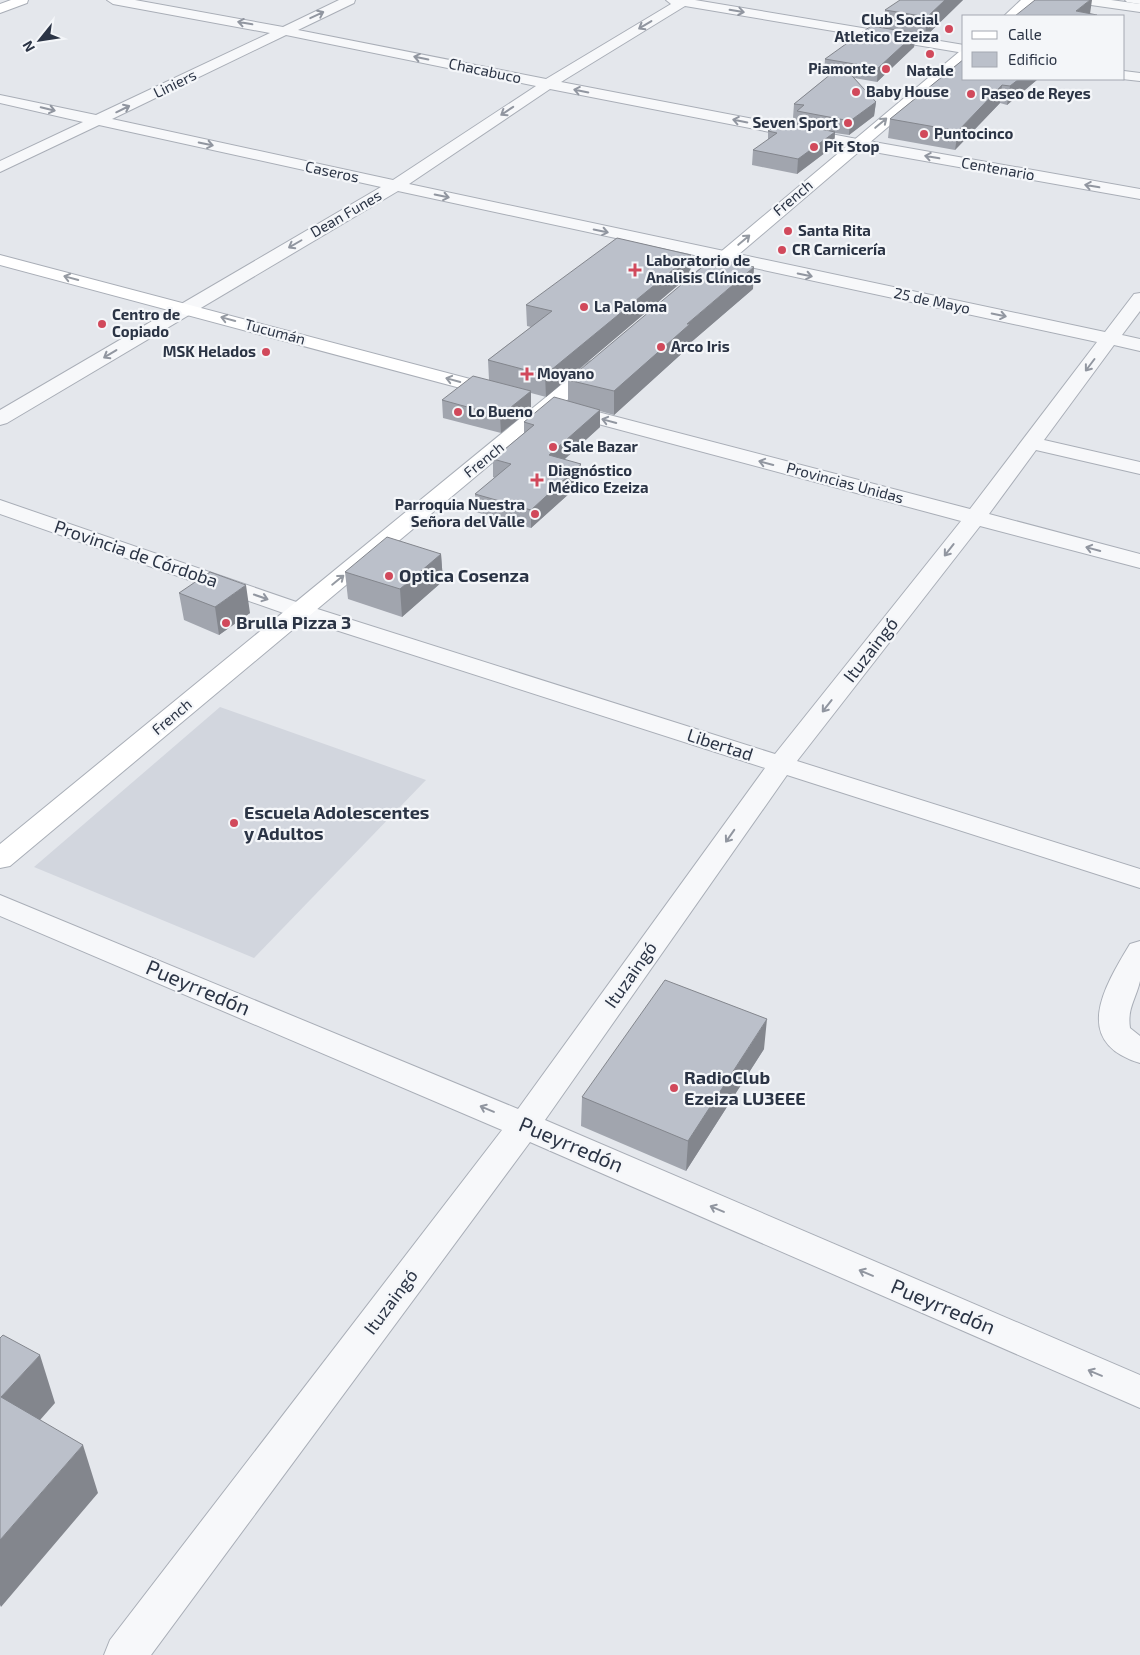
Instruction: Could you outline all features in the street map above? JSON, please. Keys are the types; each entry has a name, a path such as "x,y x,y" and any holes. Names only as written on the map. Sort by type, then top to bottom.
{"street":[{"path":"0,9 22,0"},
{"name":"Chacabuco","path":"113,0 284,30 857,144"},
{"name":"Liniers","path":"0,167 349,0"},
{"path":"1011,15 1029,0"},
{"path":"1084,0 1140,8"},
{"path":"680,1 962,48"},
{"name":"Dean Funes","path":"0,419 394,186 548,84 680,1"},
{"name":"French","path":"678,296 962,57"},
{"path":"1125,75 1140,77"},
{"name":"Caseros","path":"0,99 723,257"},
{"name":"Centenario","path":"857,144 1140,194"},
{"name":"25 de Mayo","path":"723,257 1140,345"},
{"name":"Tucumán","path":"0,260 187,308 534,402"},
{"name":"Ituzaingó","path":"125,1655 524,1125 781,764 975,518 1140,298"},
{"name":"French","path":"0,859 300,611 534,402 610,354"},
{"name":"Provincias Unidas","path":"534,402 1140,561"},
{"path":"1031,443 1140,468"},
{"name":"Provincia de Córdoba","path":"0,507 300,611"},
{"name":"Libertad","path":"300,611 1140,879"},
{"name":"Pueyrredón","path":"0,905 524,1125 1140,1392"},
{"path":"1129,1044 1111,1023 1114,1008 1140,951"}],"lane":[{"path":"1131,0 1140,1"}],"shaded area":[{"name":"Escuela Adolescentes y Adultos","path":"220,707 426,780 254,958 34,867"}],"building":[{"path":"900,0 945,0 927,17 885,10"},
{"path":"1035,0 1090,0 1076,11 1097,15 1016,15"},
{"path":"871,26 916,33 878,68 825,59"},
{"path":"962,61 962,80 1018,80 1010,86 1002,85 958,131 890,119"},
{"path":"842,65 876,102 850,121 797,111 804,105 794,104"},
{"path":"782,121 835,132 798,159 753,150 777,133 768,131"},
{"path":"617,238 691,255 545,375 488,360 552,311 526,305"},
{"path":"713,258 754,267 687,324 690,324 614,391 568,380"},
{"path":"473,376 531,391 500,416 442,400"},
{"path":"554,397 600,410 549,455 581,464 531,510 475,494 511,464 493,459 534,425 524,422"},
{"path":"387,537 441,554 400,589 345,572"},
{"path":"210,572 246,585 215,607 179,593"},
{"name":"RadioClub Ezeiza LU3EEE","path":"665,980 767,1019 688,1141 582,1097"},
{"path":"3,1335 40,1355 1,1397 83,1445 0,1540 0,1338"}],"place":[{"name":"Club Social Atletico Ezeiza","path":"949,29"},
{"name":"Natale","path":"930,54"},
{"name":"Piamonte","path":"886,69"},
{"name":"Baby House","path":"856,92"},
{"name":"Paseo de Reyes","path":"971,94"},
{"name":"Seven Sport","path":"848,123"},
{"name":"Puntocinco","path":"924,134"},
{"name":"Pit Stop","path":"814,147"},
{"name":"Santa Rita","path":"788,231"},
{"name":"CR Carnicería","path":"782,250"},
{"name":"Laboratorio de Analisis Clínicos","path":"635,270"},
{"name":"La Paloma","path":"584,307"},
{"name":"Centro de Copiado","path":"102,324"},
{"name":"Arco Iris","path":"661,347"},
{"name":"MSK Helados","path":"266,352"},
{"name":"Moyano","path":"527,374"},
{"name":"Lo Bueno","path":"458,412"},
{"name":"Sale Bazar","path":"553,447"},
{"name":"Diagnóstico Médico Ezeiza","path":"537,480"},
{"name":"Parroquia Nuestra Señora del Valle","path":"535,514"},
{"name":"Optica Cosenza","path":"389,576"},
{"name":"Brulla Pizza 3","path":"226,623"},
{"name":"Escuela Adolescentes y Adultos","path":"234,823"},
{"name":"RadioClub Ezeiza LU3EEE","path":"674,1088"}]}
